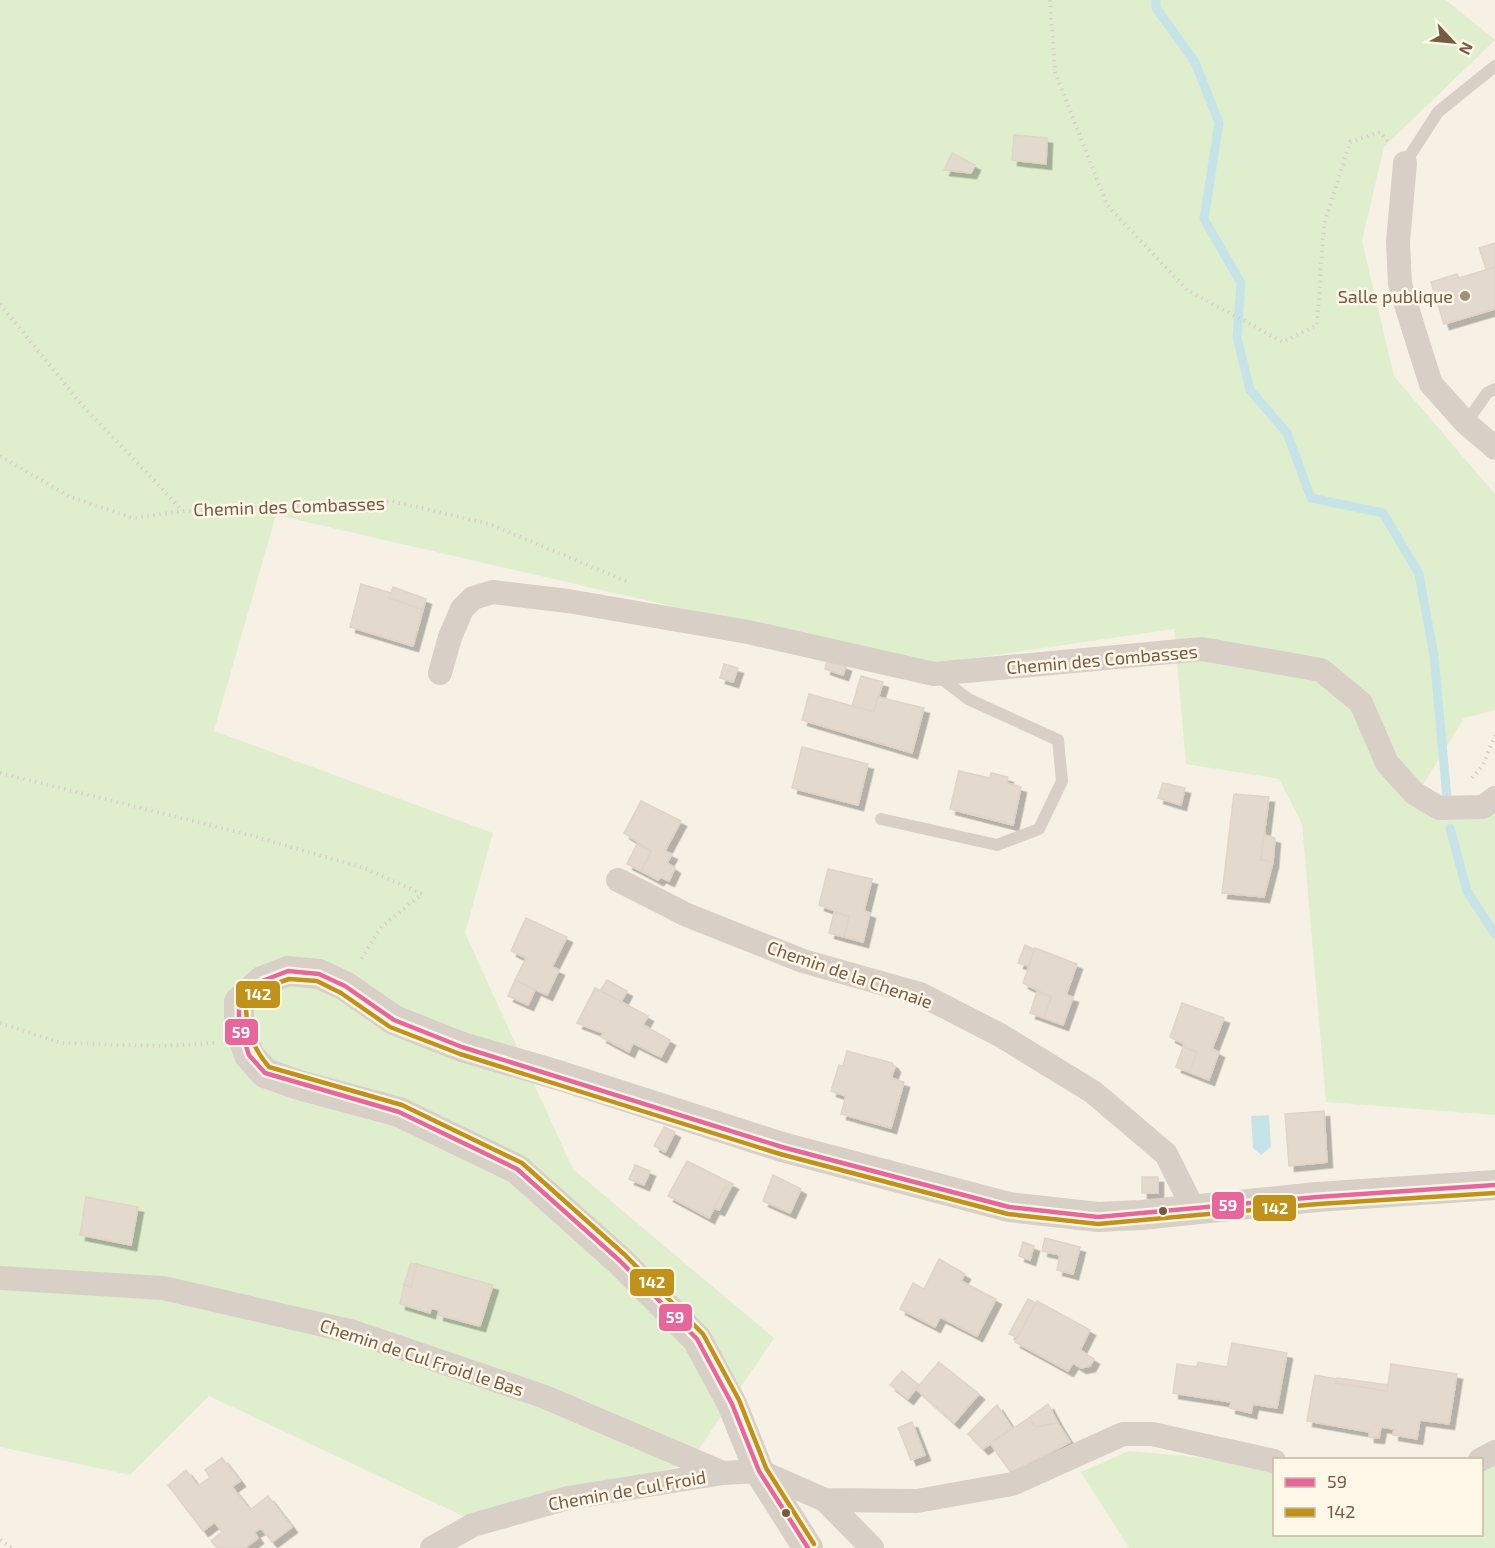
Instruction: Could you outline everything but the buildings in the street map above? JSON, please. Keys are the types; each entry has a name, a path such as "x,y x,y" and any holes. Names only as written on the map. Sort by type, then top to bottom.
{"street":[{"path":"1405,163 1398,243 1400,284 1431,384 1466,423 1495,447"},
{"name":"Chemin des Combasses","path":"440,673 450,637 462,609 473,598 493,592 568,601 748,632 936,674 1202,649 1321,670 1361,702 1387,763 1414,793 1439,808 1483,807 1495,798"},
{"name":"Chemin de la Chenaie","path":"618,880 687,915 803,961 920,994 1000,1035 1093,1092 1166,1154 1188,1198 1187,1212"},
{"path":"808,1548 759,1471 732,1404 697,1339 620,1261 517,1169 399,1112 299,1085 265,1073 249,1055 244,1042 239,1025 239,1002 262,981 288,971 319,974 345,986 394,1020 462,1047 561,1076 782,1147 1009,1207 1098,1217 1187,1212 1317,1197 1488,1186"},
{"name":"Chemin de Cul Froid le Bas","path":"0,1278 163,1288 354,1332 545,1398 723,1473"},
{"path":"825,1500 916,1501 1012,1484 1123,1434 1152,1434 1273,1461"},
{"path":"759,1471 825,1500 872,1548"},
{"name":"Chemin de Cul Froid","path":"432,1548 473,1525 568,1498 723,1473 759,1471"}],"lane":[{"path":"1405,163 1438,112 1495,66"},
{"path":"1466,423 1487,393 1495,389"},
{"path":"881,819 997,845 1039,829 1062,781 1058,740 968,699 936,674"}],"path":[{"path":"1050,0 1055,72 1107,205 1187,290 1283,342 1317,324 1324,225 1350,142 1380,132 1405,163"},
{"path":"0,304 83,406 183,511"},
{"name":"Chemin des Combasses","path":"0,456 70,497 133,518 183,511 391,501 489,524 630,583"},
{"path":"1469,782 1483,765 1495,735"},
{"path":"0,773 275,842 364,868 422,894 381,927 345,986"},
{"path":"0,1023 62,1043 162,1046 244,1042"},
{"path":"0,1539 12,1548"}],"green space":[{"path":"0,0 1446,0 1495,40 1384,147 1362,241 1394,376 1495,494 1495,710 1464,718 1418,793 1495,812 1495,1115 1326,1102 1302,824 1279,779 1186,764 1174,629 927,665 276,515 214,731 493,833 465,933 573,1169 774,1338 689,1464 465,1517 209,1396 130,1475 0,1447"},
{"path":"1129,1451 1196,1457 1273,1471 1273,1536 1483,1536 1483,1466 1495,1461 1495,1548 1129,1548 1081,1472"}],"water":[{"path":"1269,1115 1271,1147 1261,1155 1253,1148 1251,1116"}],"waterway":[{"path":"1156,0 1156,8 1195,62 1219,123 1204,219 1241,283 1237,337 1250,390 1287,433 1311,498 1383,513 1419,574 1434,656 1447,798"},
{"path":"1450,828 1467,891 1495,934"}],"transit line":[{"name":"59","path":"808,1548 759,1471 732,1404 697,1339 620,1261 517,1169 399,1112 265,1073 249,1055 239,1025 239,1002 262,981 288,971 319,974 345,986 394,1020 462,1047 782,1147 1009,1207 1098,1217 1317,1197 1495,1185"},
{"name":"142","path":"814,1544 766,1468 739,1400 703,1334 625,1255 522,1163 402,1105 269,1067 252,1038 247,1023 246,1005 266,987 289,979 317,981 341,993 390,1027 460,1054 780,1154 1008,1214 1098,1224 1318,1204 1495,1193"}],"place":[{"name":"Salle publique","path":"1465,296"}]}
